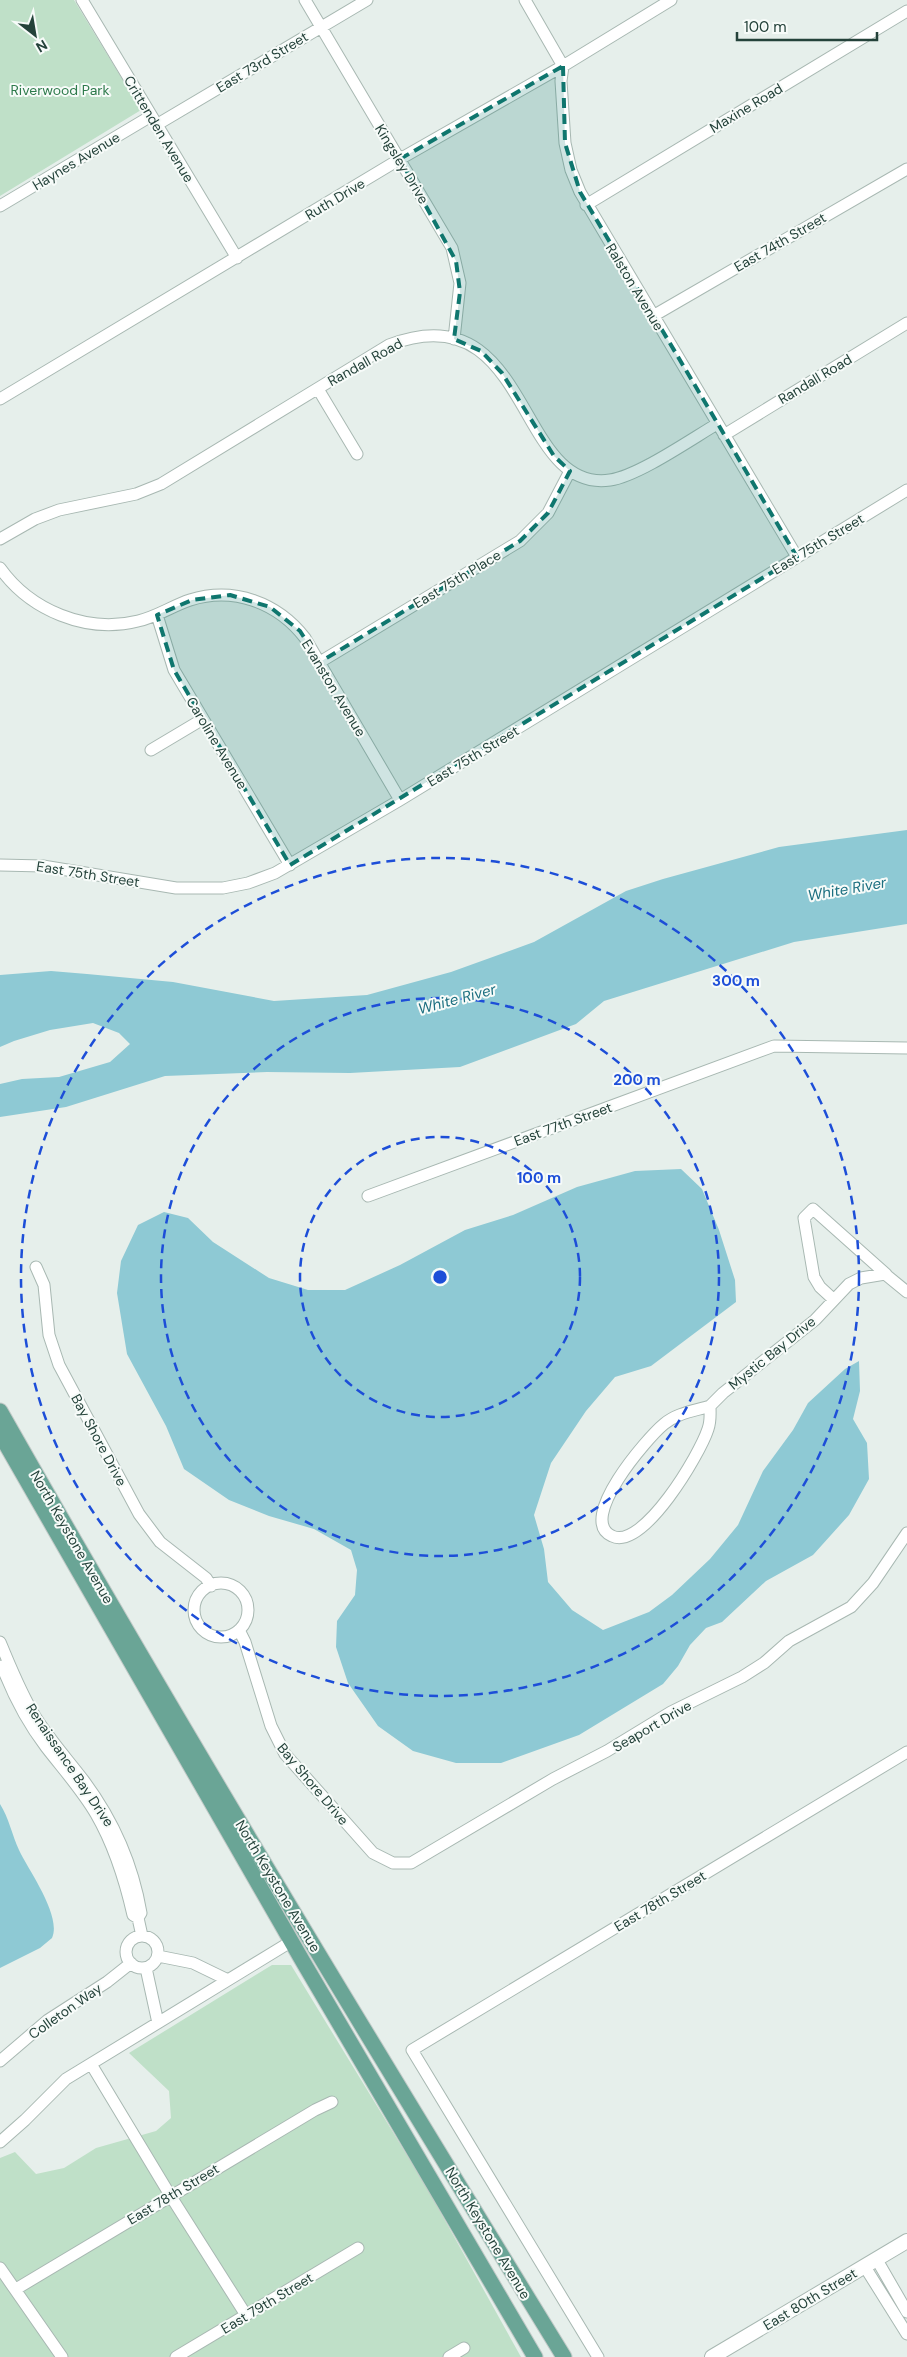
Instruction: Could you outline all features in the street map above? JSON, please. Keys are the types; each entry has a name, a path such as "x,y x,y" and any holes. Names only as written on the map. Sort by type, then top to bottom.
{"main road":[{"name":"North Keystone Avenue","path":"0,1411 151,1673 300,1924 564,2357"},
{"name":"North Keystone Avenue","path":"0,1434 535,2357"}],"street":[{"name":"Crittenden Avenue","path":"82,0 237,258"},
{"name":"Kingsley Drive","path":"305,0 447,240 456,261 460,292 454,339"},
{"name":"East 73rd Street","path":"154,120 367,0"},
{"path":"525,0 563,66"},
{"name":"Ruth Drive","path":"0,399 400,159 563,66 671,0"},
{"name":"Maxine Road","path":"586,205 907,12"},
{"name":"Ralston Avenue","path":"563,66 565,143 573,176 586,205 797,557"},
{"name":"Haynes Avenue","path":"0,206 154,120"},
{"name":"East 74th Street","path":"653,316 907,169"},
{"name":"Randall Road","path":"724,436 907,323"},
{"name":"Randall Road","path":"0,539 35,519 59,510 136,494 161,484 389,345 406,339 436,335 454,339 474,347 494,363 554,456 570,471 595,480 604,481 622,478 717,424"},
{"path":"318,389 357,454"},
{"name":"East 75th Place","path":"320,662 520,541 548,513 570,471"},
{"name":"East 75th Street","path":"0,865 43,866 176,888 204,889 248,883 290,865 400,800 907,490"},
{"name":"Evanston Avenue","path":"0,568 15,586 32,600 51,611 71,619 92,624 122,624 157,615 192,600 213,596 230,595 251,599 270,607 288,619 305,638 400,800"},
{"name":"Caroline Avenue","path":"157,615 174,670 290,865"},
{"path":"152,750 203,719"},
{"name":"East 77th Street","path":"368,1196 774,1046 907,1048"},
{"path":"833,1299 818,1284 812,1266 804,1218 813,1209 907,1292"},
{"name":"Bay Shore Drive","path":"36,1268 44,1285 50,1335 59,1365 139,1514 160,1542 206,1578 211,1586"},
{"name":"Mystic Bay Drive","path":"710,1406 723,1392 815,1320 849,1284 861,1278 886,1274"},
{"path":"710,1406 710,1421 704,1438 671,1494 653,1515 632,1534 621,1538 610,1535 601,1524 602,1511 625,1469 663,1424 680,1415 710,1406"},
{"name":"Seaport Drive","path":"393,1863 411,1863 419,1860 671,1712 715,1692 757,1668 790,1641 851,1607 873,1583 907,1533"},
{"path":"227,1584 238,1589 247,1603 247,1615 239,1630 231,1635 219,1637 207,1632 200,1626 196,1617 195,1605 200,1593 211,1586 227,1584"},
{"name":"Bay Shore Drive","path":"239,1630 245,1642 271,1726 281,1747 373,1853 393,1863"},
{"name":"Renaissance Bay Drive","path":"0,1642 32,1711 52,1741 85,1782 107,1816 121,1844 134,1883 141,1913 138,1918 142,1936"},
{"name":"Renaissance Bay Drive","path":"0,1662 11,1690 30,1723 100,1820 114,1849 133,1915 138,1918"},
{"name":"East 78th Street","path":"598,2357 412,2050 907,1752"},
{"path":"142,1936 151,1938 156,1943 158,1956 152,1965 146,1968 137,1967 127,1957 128,1945 133,1939 142,1936"},
{"path":"0,2142 25,2120 66,2078 292,1940"},
{"path":"158,1956 193,1963 228,1980"},
{"name":"Colleton Way","path":"0,2061 48,2020 107,1982 131,1963"},
{"path":"146,1968 158,2023"},
{"path":"91,2064 170,2196 246,2315"},
{"name":"East 78th Street","path":"16,2289 315,2110 332,2102"},
{"name":"East 80th Street","path":"712,2357 907,2241"},
{"name":"East 79th Street","path":"176,2357 358,2248"},
{"path":"871,2263 907,2312"},
{"path":"871,2263 907,2334"},
{"path":"0,2268 62,2357"},
{"path":"449,2357 464,2348"}],"highlighted area":[{"path":"563,66 565,143 580,192 797,557 290,865 174,670 157,615 192,600 230,595 270,607 300,631 320,662 520,541 548,513 570,471 554,456 502,373 481,351 454,339 460,292 456,261 400,159"}],"green space":[{"name":"Riverwood Park","path":"0,0 74,0 141,110 0,196"},
{"path":"272,1965 291,1965 427,2188 521,2357 0,2357 0,2158 15,2152 36,2174 64,2168 96,2148 156,2131 171,2118 169,2091 129,2053"}],"water":[{"name":"White River","path":"907,830 907,924 794,942 604,1001 576,1024 460,1067 350,1073 267,1072 165,1076 66,1107 0,1117 0,1084 22,1079 59,1077 110,1062 130,1044 119,1033 93,1023 50,1030 0,1047 0,975 51,971 173,982 274,1001 367,995 451,972 534,942 626,891 663,879 779,847"},
{"path":"681,1169 702,1189 719,1230 735,1280 736,1302 651,1366 615,1377 586,1411 551,1463 534,1515 544,1549 548,1582 572,1610 603,1630 649,1612 672,1595 710,1559 738,1525 763,1471 793,1430 808,1403 845,1369 859,1361 860,1391 853,1419 867,1443 869,1479 849,1515 813,1555 766,1581 722,1622 706,1628 690,1645 678,1666 663,1684 579,1735 501,1763 456,1763 413,1751 378,1726 348,1683 336,1647 337,1621 355,1595 357,1570 351,1550 314,1529 269,1516 229,1500 184,1469 166,1426 127,1354 117,1293 121,1261 138,1225 164,1212 188,1218 213,1242 269,1278 308,1290 345,1290 400,1265 465,1230 513,1215 577,1187 635,1171"},
{"path":"0,1804 19,1850 49,1906 54,1929 52,1938 40,1948 0,1968"}]}
